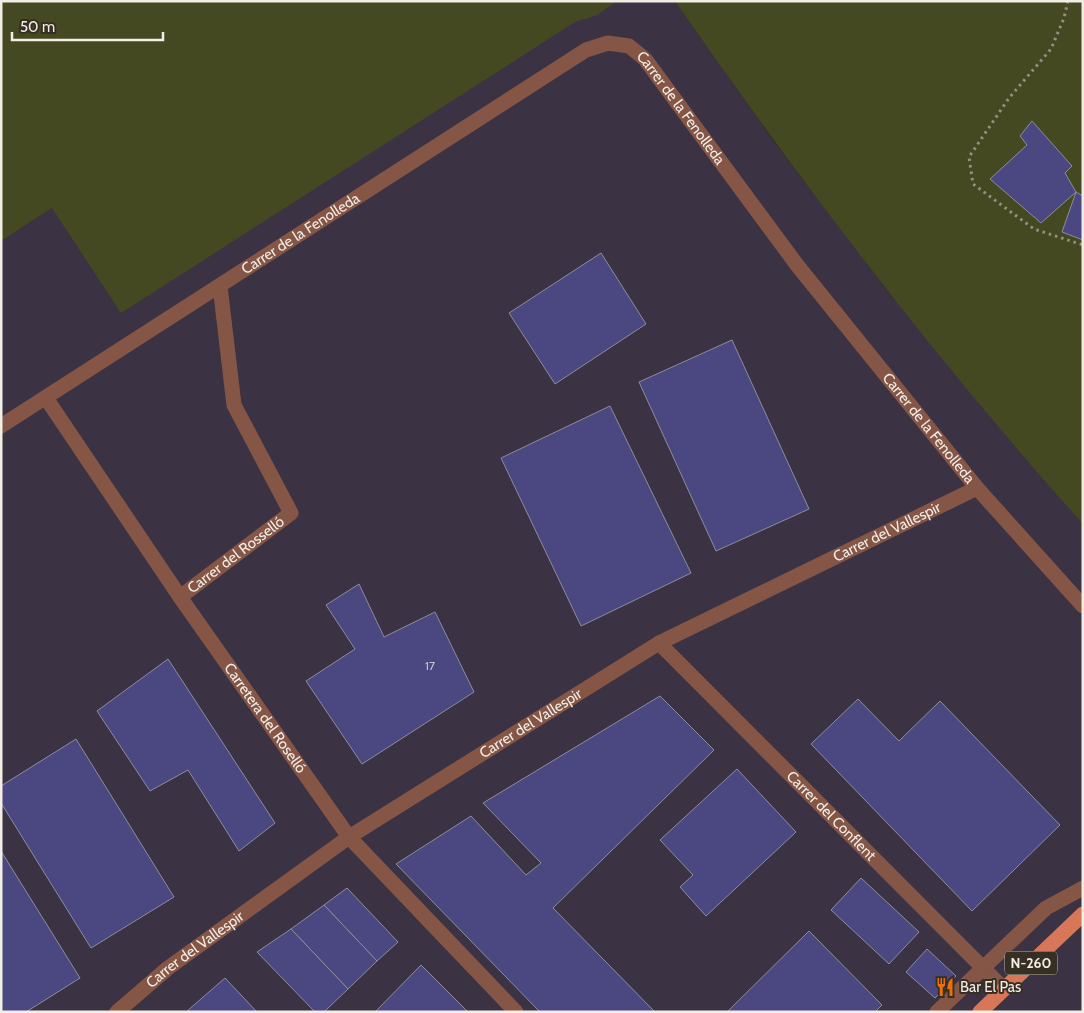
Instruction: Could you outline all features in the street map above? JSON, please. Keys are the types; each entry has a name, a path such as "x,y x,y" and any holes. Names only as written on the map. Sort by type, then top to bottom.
{"main road":[{"name":"N-260","path":"980,1012 1083,914"}],"street":[{"name":"Carrer de la Fenolleda","path":"1,426 586,50 608,43 629,46 645,59 797,265 977,488 1083,606"},
{"name":"Carrer del Rosselló","path":"180,597 291,513 234,405 220,286"},
{"name":"Carretera del Roselló","path":"46,398 180,597 349,837 516,1012"},
{"name":"Carrer del Vallespir","path":"117,1012 168,968 349,837 659,643 977,488"},
{"name":"Carrer del Conflent","path":"659,643 1004,989"},
{"path":"937,1012 1046,908 1083,888"}],"path":[{"path":"1068,1 1064,18 1051,49 1009,98 969,157 973,184 1034,229 1083,245"}],"shaded area":[{"path":"375,1 675,1 769,135 882,284 1001,429 1083,524 1083,1012 1,1012 1,241"}],"green space":[{"path":"1,1 617,1 597,15 575,22 121,313 52,208 1,241"},
{"path":"675,1 1083,1 1083,524 1028,462 871,269 771,136"}],"building":[{"path":"1032,121 1072,166 1065,173 1076,192 1041,223 990,179 1027,145 1020,136"},
{"path":"1076,192 1083,196 1083,240 1062,232"},
{"path":"601,253 646,324 555,384 509,313"},
{"path":"732,340 809,509 716,551 639,382"},
{"path":"610,406 691,573 581,626 501,458"},
{"path":"359,584 384,637 435,612 474,692 362,764 306,681 355,649 326,605"},
{"path":"168,659 275,823 239,851 188,770 150,791 97,711"},
{"path":"660,696 714,750 553,908 655,1012 540,1012 396,864 471,816 526,875 541,863 483,803"},
{"path":"858,699 899,741 940,701 1060,825 972,911 811,744"},
{"path":"76,739 174,897 91,948 1,803 1,786"},
{"path":"737,769 796,832 706,916 680,887 693,875 660,840"},
{"path":"1,851 80,978 26,1012 1,1012"},
{"path":"861,878 919,932 889,964 831,910"},
{"path":"347,888 398,942 377,961 324,905"},
{"path":"324,905 377,961 348,989 291,929"},
{"path":"291,929 348,989 324,1012 315,1012 257,952"},
{"path":"809,931 882,1005 875,1012 727,1012"},
{"path":"927,949 956,976 935,998 906,972"},
{"path":"421,965 468,1012 375,1012"},
{"path":"225,978 257,1012 186,1012"}],"place":[{"name":"Bar El Pas","path":"945,987"}]}
